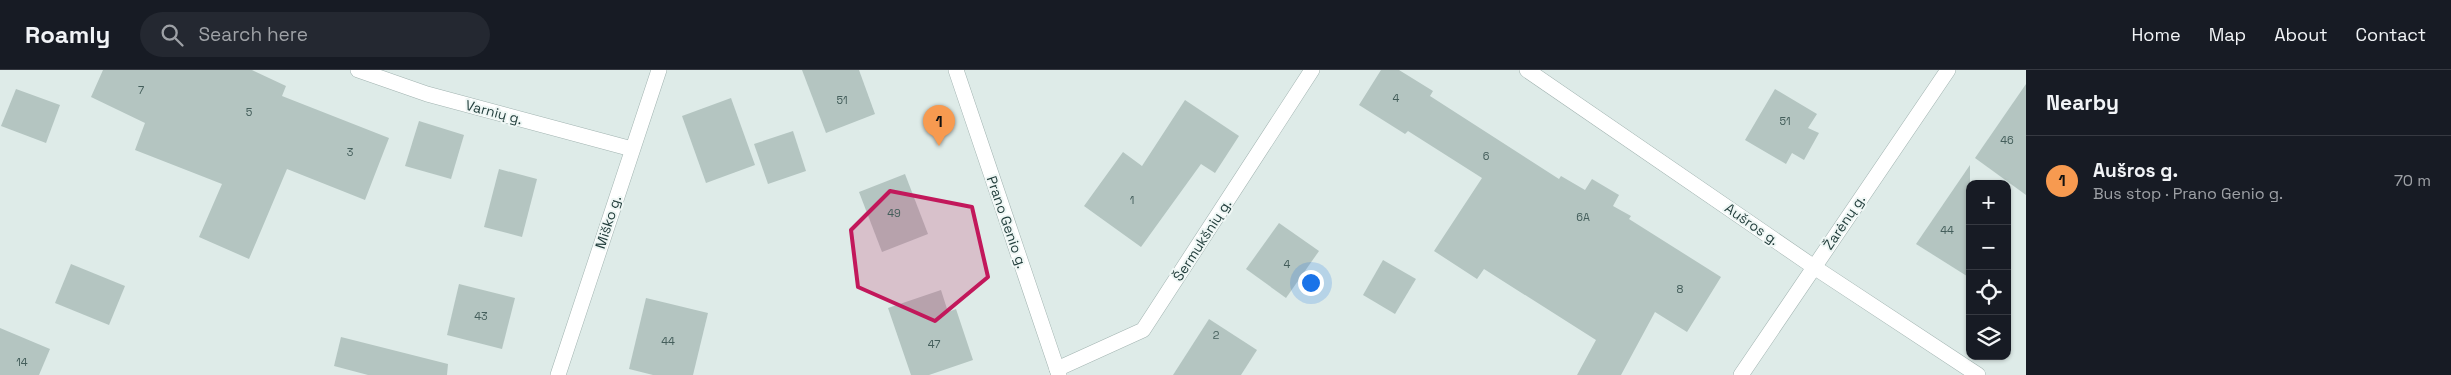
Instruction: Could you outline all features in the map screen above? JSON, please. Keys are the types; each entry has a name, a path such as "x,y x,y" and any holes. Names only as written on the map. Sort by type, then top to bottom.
{"street":[{"name":"Varnių g.","path":"358,70 427,94 632,149"},
{"name":"Miško g.","path":"558,375 659,70"},
{"name":"Prano Genio g.","path":"956,70 1058,372"},
{"name":"Šermukšnių g.","path":"1058,372 1143,330 1312,70"},
{"name":"Aušros g.","path":"1527,70 1814,267 1978,375"},
{"name":"Žarėnų g.","path":"1741,375 1948,70"}],"highlighted area":[{"path":"890,191 972,207 988,277 935,321 858,287 851,230"}],"building":[{"path":"103,70 252,70 286,86 282,96 389,138 365,200 287,169 249,259 199,237 222,184 135,150 145,123 91,97"},
{"path":"802,70 859,70 875,114 826,133"},
{"path":"1381,70 1399,70 1433,91 1430,96 1559,179 1561,176 1585,190 1592,179 1619,195 1613,206 1631,216 1629,219 1721,277 1687,332 1655,312 1621,375 1577,375 1596,340 1484,269 1477,279 1434,251 1482,178 1408,131 1405,134 1359,105"},
{"path":"2026,84 2026,195 2011,184 2011,180 2005,180 1975,158"},
{"path":"16,89 60,105 46,143 1,126"},
{"path":"1775,89 1817,114 1808,128 1819,133 1804,160 1792,153 1786,164 1745,140"},
{"path":"731,98 755,165 706,183 682,116"},
{"path":"1185,100 1239,136 1215,173 1201,164 1141,247 1084,206 1123,152 1142,166"},
{"path":"419,121 464,135 451,179 405,166"},
{"path":"793,131 806,171 768,184 754,144"},
{"path":"1970,165 1970,180 1966,180 1966,275 1916,244"},
{"path":"499,169 537,179 522,237 484,227"},
{"path":"905,174 928,234 882,252 859,192"},
{"path":"1279,223 1319,251 1286,298 1246,269"},
{"path":"1383,260 1416,279 1395,314 1363,295"},
{"path":"71,264 125,286 109,325 55,303"},
{"path":"459,284 515,298 502,349 447,335"},
{"path":"941,290 948,312 956,309 973,360 929,375 911,375 888,308"},
{"path":"646,298 708,313 693,375 653,375 629,369"},
{"path":"1209,319 1257,350 1241,375 1173,375"},
{"path":"0,328 50,349 39,375 0,375"},
{"path":"341,337 448,364 447,375 368,375 334,366"}],"place":[{"name":"Aušros g.","path":"939,146"}]}
